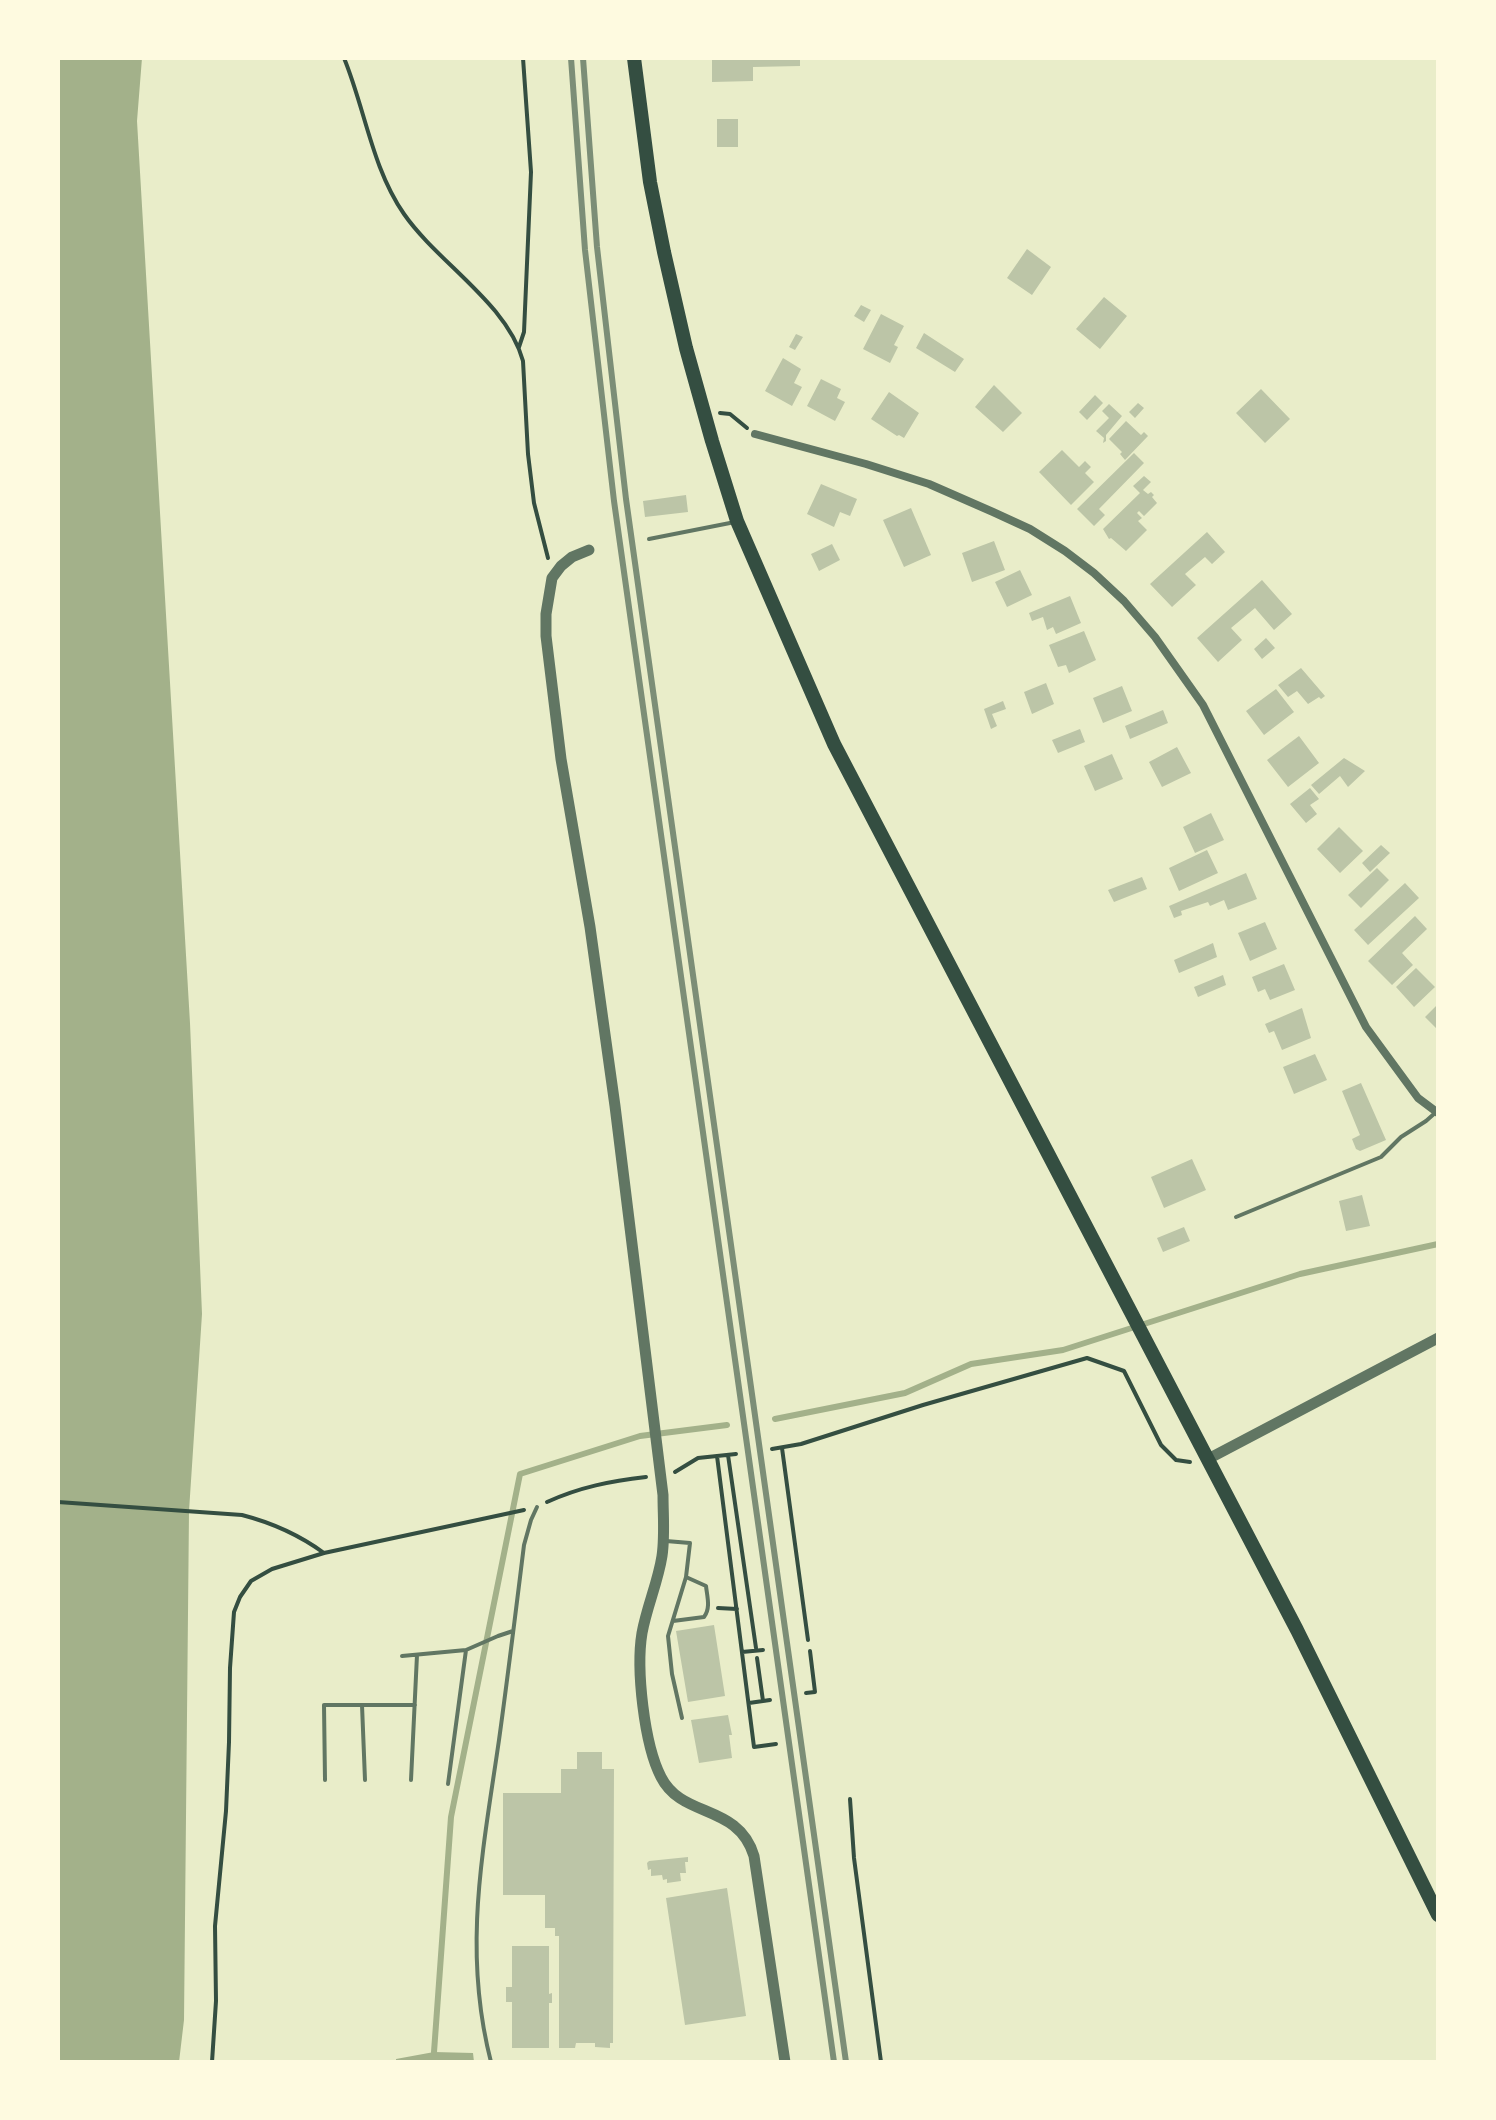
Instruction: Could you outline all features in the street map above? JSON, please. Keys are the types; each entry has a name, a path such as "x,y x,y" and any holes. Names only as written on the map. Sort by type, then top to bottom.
{"main road":[{"path":"634,58 650,182 661,238 686,348 737,521 834,744 1297,1630 1438,1915"}],"street":[{"path":"755,434 929,484 993,512 1030,529 1065,551 1124,601 1172,658 1203,705 1366,1027 1418,1098 1437,1112"},
{"path":"589,550 572,557 552,578 546,636 561,759 592,942 660,1476 664,1541 659,1572 642,1632 640,1656 645,1718 655,1763 667,1786 684,1800 736,1826 750,1844 785,2062"},
{"path":"1208,1459 1438,1338"}],"lane":[{"path":"649,539 737,521"},
{"path":"1236,1217 1381,1157 1401,1137 1437,1112"},
{"path":"491,2062 478,1990 477,1902 524,1545 537,1507"},
{"path":"664,1541 690,1543 686,1577 668,1636 682,1718"},
{"path":"673,1621 704,1617 708,1607 706,1586 686,1577"},
{"path":"402,1656 466,1650 513,1631"},
{"path":"448,1784 466,1650"},
{"path":"411,1780 417,1655"},
{"path":"325,1780 324,1705 415,1705"},
{"path":"362,1705 365,1780"}],"path":[{"path":"344,58 387,184 402,211 421,237 506,323 519,347 523,361 534,503 552,578"},
{"path":"519,347 524,332 531,172 523,58"},
{"path":"705,415 730,414 755,434"},
{"path":"772,1449 801,1444 1087,1358 1124,1371 1161,1445 1176,1460 1190,1462 1208,1459"},
{"path":"782,1448 808,1640"},
{"path":"212,2062 216,2001 215,1926 226,1811 234,1612 251,1581 272,1569 324,1553 537,1507 587,1486 660,1476 675,1472 698,1458 736,1454"},
{"path":"728,1455 756,1648"},
{"path":"717,1456 754,1747 776,1744"},
{"path":"58,1502 242,1515 302,1537 324,1553"},
{"path":"708,1607 737,1609"},
{"path":"742,1652 763,1650"},
{"path":"806,1693 815,1692 810,1651"},
{"path":"757,1658 763,1701"},
{"path":"749,1703 770,1700"},
{"path":"850,1799 854,1858 881,2062"}],"shaded area":[{"path":"58,58 142,58 137,121 190,1023 202,1314 189,1511 184,2020 179,2062 58,2062"},
{"path":"434,2052 473,2053 474,2062 396,2062 396,2059"}],"building":[{"path":"712,58 800,58 800,66 753,67 753,81 712,82"},
{"path":"717,119 738,119 738,147 717,147"},
{"path":"1027,249 1051,267 1032,295 1007,278"},
{"path":"1104,297 1127,316 1100,349 1076,329"},
{"path":"861,305 871,310 864,322 854,316"},
{"path":"881,314 904,326 894,345 898,347 890,363 863,349"},
{"path":"924,333 964,359 955,372 916,348"},
{"path":"796,334 803,337 795,350 789,347"},
{"path":"783,358 801,369 794,383 802,387 792,406 765,391"},
{"path":"821,379 841,389 837,398 845,402 835,421 807,406"},
{"path":"994,385 1022,413 1003,432 975,407"},
{"path":"1261,389 1290,419 1265,443 1236,413"},
{"path":"889,392 919,413 904,438 871,419"},
{"path":"1095,395 1103,403 1087,420 1079,412"},
{"path":"1138,403 1144,408 1135,418 1129,412"},
{"path":"1109,404 1122,416 1103,443 1104,438 1096,431 1109,418 1102,411"},
{"path":"1126,421 1141,435 1144,432 1148,436 1125,460 1120,454 1122,452 1109,439"},
{"path":"1062,450 1079,467 1085,461 1091,467 1085,473 1094,482 1071,505 1039,472"},
{"path":"1134,453 1144,463 1099,509 1105,515 1094,526 1077,509"},
{"path":"1144,476 1151,482 1143,490 1148,494 1151,492 1157,503 1144,516 1139,511 1137,513 1142,518 1138,521 1147,530 1126,551 1109,539 1103,529 1140,493 1133,486"},
{"path":"821,484 857,499 850,516 840,512 834,527 807,514"},
{"path":"686,495 688,512 645,517 643,501"},
{"path":"911,508 931,555 904,567 883,520"},
{"path":"1207,532 1225,552 1212,564 1205,557 1185,574 1196,585 1172,607 1150,584"},
{"path":"994,541 1005,570 972,582 962,553"},
{"path":"832,544 840,560 819,571 811,554"},
{"path":"1020,570 1032,595 1007,607 995,582"},
{"path":"1262,580 1292,614 1274,630 1255,608 1231,628 1242,640 1218,662 1197,638"},
{"path":"1070,596 1081,623 1056,634 1053,627 1047,630 1043,617 1032,621 1029,613"},
{"path":"1084,631 1096,660 1069,673 1066,665 1058,667 1049,645"},
{"path":"1266,638 1275,648 1262,659 1254,649"},
{"path":"1301,668 1325,696 1321,699 1319,697 1308,704 1297,691 1288,697 1278,685"},
{"path":"1046,683 1054,704 1032,714 1024,692"},
{"path":"1122,686 1132,711 1103,723 1093,698"},
{"path":"1276,689 1294,712 1264,735 1246,711"},
{"path":"1003,701 1006,709 992,714 997,726 991,729 984,709"},
{"path":"1163,710 1168,723 1130,739 1125,726"},
{"path":"1080,729 1085,742 1058,753 1052,740"},
{"path":"1299,736 1319,763 1288,787 1267,760"},
{"path":"1177,747 1191,773 1162,787 1149,762"},
{"path":"1112,754 1123,779 1095,791 1084,766"},
{"path":"1344,758 1365,771 1348,787 1340,776 1319,794 1311,785"},
{"path":"1310,788 1319,799 1310,805 1317,814 1306,823 1290,804"},
{"path":"1211,813 1224,840 1195,853 1183,827"},
{"path":"1339,827 1363,851 1340,873 1317,849"},
{"path":"1381,845 1390,853 1370,872 1362,863"},
{"path":"1207,850 1218,873 1179,891 1169,868"},
{"path":"1377,868 1389,880 1361,908 1348,895"},
{"path":"1246,873 1257,899 1228,910 1224,900 1210,906 1208,902 1181,911 1182,915 1174,918 1169,906"},
{"path":"1142,877 1147,889 1114,902 1108,890"},
{"path":"1405,883 1419,898 1368,945 1354,930"},
{"path":"1415,916 1427,929 1402,953 1413,965 1392,985 1368,961"},
{"path":"1265,922 1277,949 1250,961 1238,933"},
{"path":"1213,943 1217,957 1179,973 1174,960"},
{"path":"1284,964 1295,990 1270,1000 1265,989 1258,992 1252,977"},
{"path":"1416,968 1435,987 1414,1007 1396,987"},
{"path":"1223,975 1226,985 1198,997 1194,987"},
{"path":"1438,1004 1438,1030 1425,1017"},
{"path":"1302,1008 1311,1038 1282,1050 1274,1031 1269,1033 1265,1024"},
{"path":"1315,1054 1327,1080 1294,1094 1283,1067"},
{"path":"1361,1083 1386,1140 1360,1151 1352,1139 1360,1135 1342,1091"},
{"path":"1192,1159 1206,1190 1164,1208 1151,1177"},
{"path":"1362,1195 1370,1226 1346,1231 1339,1201"},
{"path":"1184,1227 1190,1241 1163,1252 1157,1238"},
{"path":"714,1625 725,1696 688,1702 676,1631"},
{"path":"728,1715 732,1758 699,1763 691,1720"},
{"path":"577,1752 602,1752 602,1769 614,1769 613,2043 610,2043 610,2048 595,2047 595,2043 576,2043 575,2048 559,2048 559,1936 555,1936 555,1928 545,1928 545,1895 503,1895 503,1793 561,1793 561,1769 577,1769"},
{"path":"688,1857 686,1873 680,1873 681,1881 667,1883 662,1875 651,1876 651,1869 648,1870 649,1861"},
{"path":"727,1888 746,2016 685,2025 666,1898"},
{"path":"512,1946 549,1946 549,1994 552,1993 552,2003 549,2003 549,2048 512,2048 512,2002 506,2002 506,1987 512,1987"}],"waterway":[{"path":"775,1419 905,1393 971,1364 1063,1350 1300,1274 1438,1244"},
{"path":"434,2052 451,1817 520,1474 640,1436 727,1425"}],"railway":[{"path":"571,58 585,250 614,501 834,2062"},
{"path":"583,58 597,247 626,499 846,2062"}]}
